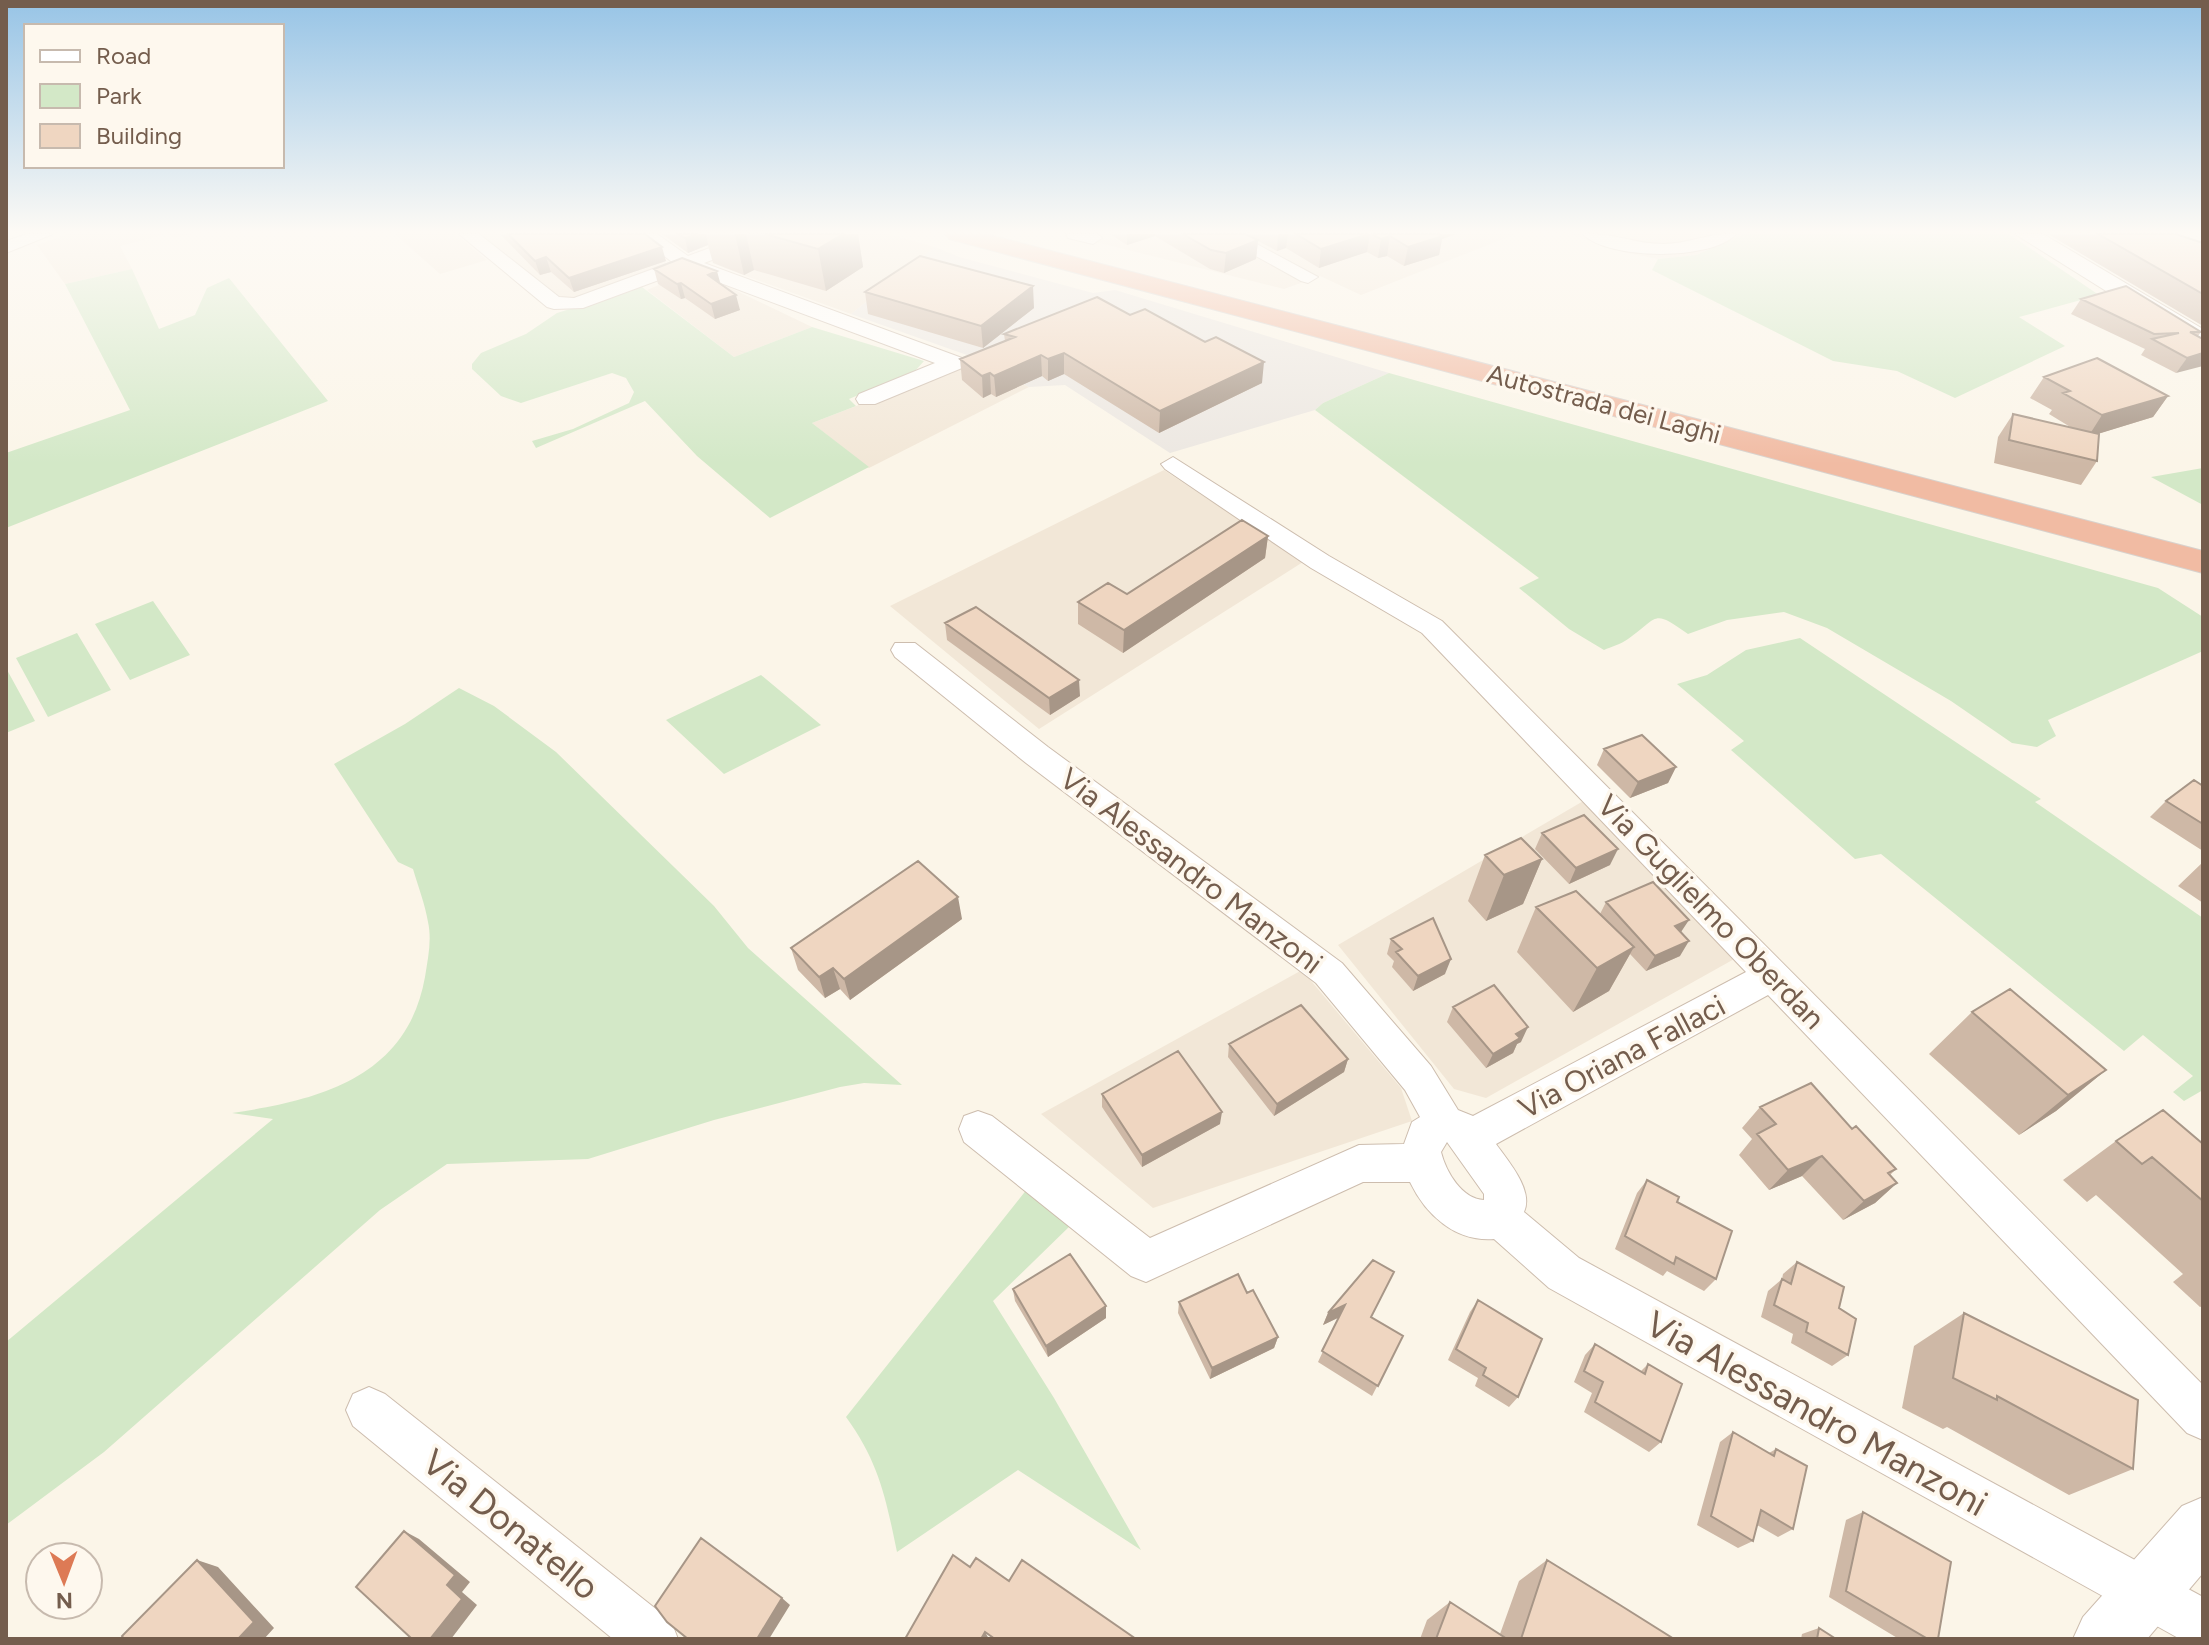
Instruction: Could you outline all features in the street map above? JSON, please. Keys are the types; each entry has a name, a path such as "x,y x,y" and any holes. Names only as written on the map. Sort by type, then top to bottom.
{"highway":[{"name":"Autostrada dei Laghi","path":"1249,311 2203,562"},
{"name":"Autostrada dei Laghi","path":"1315,311 2203,540"}],"street":[{"path":"814,311 954,363 867,399"},
{"path":"2154,311 2203,340"},
{"name":"Via Guglielmo Oberdan","path":"1173,464 1320,562 1432,627 2203,1417"},
{"name":"Via Alessandro Manzoni","path":"905,650 1037,755 1329,973 1418,1078 1506,1195 1507,1205 1499,1215 1530,1247 1564,1273 2203,1624"},
{"name":"Via Oriana Fallaci","path":"1457,1131 1773,975"},
{"path":"978,1129 1146,1261 1359,1164 1377,1161 1424,1164"},
{"path":"1457,1131 1424,1134 1421,1148 1424,1164 1445,1201 1462,1215 1481,1220 1499,1215"},
{"name":"Via Donatello","path":"369,1410 653,1639"},
{"path":"2105,1639 2148,1594 2203,1527"}],"shaded area":[{"path":"674,311 778,311 812,327 734,357"},
{"path":"855,311 1184,311 1389,373 1323,403 1315,410 1170,453 1065,385 1029,387 967,355 851,314"},
{"path":"976,360 1029,387 869,468 812,423"},
{"path":"1164,470 1303,562 1039,729 890,606"},
{"path":"1585,800 1736,958 1486,1098 1454,1089 1338,945"},
{"path":"1302,970 1401,1088 1412,1121 1153,1208 1041,1114"}],"green space":[{"path":"79,311 151,311 159,329 195,315 197,311 255,311 328,401 6,528 6,453 130,410"},
{"path":"673,311 734,357 812,327 924,361 915,371 849,399 856,406 812,423 869,467 770,518 697,456 645,401 536,448 532,441 573,429 629,403 634,392 626,378 612,373 521,403 501,396 472,369 472,364 481,353 526,334 557,313"},
{"path":"1733,311 2042,311 2019,317 2065,346 1955,398 1897,371 1833,361"},
{"path":"1389,373 2158,588 2203,617 2203,651 2048,720 2056,736 2037,747 2012,743 1951,701 1827,628 1784,612 1727,620 1688,634 1668,621 1656,618 1625,641 1604,650 1569,629 1519,588 1539,578 1315,410 1323,403"},
{"path":"2203,468 2203,505 2151,477"},
{"path":"153,601 190,655 130,680 95,624"},
{"path":"77,633 111,690 48,717 16,658"},
{"path":"1800,638 2041,799 2035,802 2203,918 2203,1090 2184,1101 2173,1092 2193,1076 2143,1035 2124,1051 1881,854 1855,859 1731,750 1744,741 1677,684 1707,675 1746,650"},
{"path":"6,668 35,721 6,733"},
{"path":"761,675 821,725 724,774 666,720"},
{"path":"459,688 494,706 556,752 714,906 748,948 902,1085 864,1083 840,1087 714,1120 588,1159 447,1164 380,1210 104,1452 6,1525 6,1342 273,1119 232,1113 296,1100 327,1091 354,1078 379,1061 399,1039 415,1011 425,977 430,936 413,869 398,862 334,764 405,724"},
{"path":"1035,1179 1073,1223 993,1301 1054,1398 1141,1550 1018,1470 897,1552 874,1466 846,1417"}],"building":[{"path":"929,311 1001,311 981,326"},
{"path":"1062,311 1122,311 1130,315 1148,311 1205,342 1216,337 1264,362 1160,411 1064,353 1048,359 1041,355 994,376 990,373 982,376 960,359 1015,337 1004,334"},
{"path":"2106,311 2166,311 2201,332 2190,332 2203,339 2203,353 2187,358 2152,339 2179,333 2154,334"},
{"path":"2097,358 2168,396 2102,415 2063,393 2070,391 2044,377"},
{"path":"2013,414 2099,434 2097,461 2009,440"},
{"path":"1242,520 1268,536 1124,630 1078,602 1108,583 1127,594"},
{"path":"976,607 1079,680 1049,698 945,623"},
{"path":"1642,735 1676,767 1638,782 1604,749"},
{"path":"2194,780 2203,786 2203,824 2166,801"},
{"path":"1584,815 1618,849 1576,868 1542,833"},
{"path":"1521,838 1542,859 1504,875 1485,855"},
{"path":"918,861 958,897 844,979 833,968 819,977 791,948"},
{"path":"1653,882 1689,920 1675,926 1689,941 1655,956 1606,902"},
{"path":"1576,891 1634,947 1597,968 1536,907"},
{"path":"1433,918 1451,959 1418,976 1396,952 1402,949 1391,939"},
{"path":"1494,985 1528,1027 1516,1034 1520,1038 1493,1054 1453,1007"},
{"path":"2010,989 2106,1070 2068,1095 1972,1012"},
{"path":"1301,1005 1348,1059 1277,1104 1229,1044"},
{"path":"1178,1051 1222,1112 1142,1155 1102,1094"},
{"path":"1811,1083 1852,1129 1856,1126 1896,1169 1888,1173 1897,1183 1864,1201 1822,1156 1788,1170 1757,1134 1776,1124 1760,1107"},
{"path":"2163,1110 2203,1144 2203,1201 2152,1157 2142,1164 2116,1141"},
{"path":"1647,1180 1679,1197 1677,1202 1732,1231 1716,1279 1676,1257 1674,1264 1625,1236"},
{"path":"1070,1254 1106,1306 1046,1346 1013,1289"},
{"path":"1373,1260 1394,1272 1371,1317 1403,1336 1378,1386 1322,1351 1345,1305 1328,1313"},
{"path":"1797,1262 1844,1287 1839,1308 1856,1319 1848,1355 1806,1332 1808,1323 1774,1305 1782,1279 1791,1284"},
{"path":"1238,1274 1247,1293 1253,1290 1278,1337 1212,1368 1179,1302"},
{"path":"1478,1300 1542,1339 1518,1397 1483,1375 1486,1368 1456,1349"},
{"path":"1964,1313 2138,1400 2133,1469 1997,1396 1997,1400 1953,1378"},
{"path":"1595,1344 1645,1374 1648,1364 1682,1384 1661,1442 1595,1402 1603,1382 1584,1371"},
{"path":"1733,1432 1774,1456 1776,1449 1807,1466 1793,1529 1761,1510 1753,1541 1711,1516"},
{"path":"1863,1512 1951,1562 1938,1639 1928,1639 1846,1591"},
{"path":"404,1531 455,1575 447,1585 462,1599 430,1639 412,1639 356,1587"},
{"path":"701,1538 782,1598 757,1639 688,1639 667,1622 655,1606"},
{"path":"953,1555 970,1567 976,1558 1009,1581 1022,1560 1136,1639 995,1639 985,1632 981,1639 905,1639"},
{"path":"197,1560 254,1622 238,1639 124,1639 122,1636"},
{"path":"1547,1560 1620,1605 1674,1639 1521,1639"},
{"path":"1450,1602 1507,1639 1436,1639"},
{"path":"1819,1628 1836,1639 1817,1639"}]}
